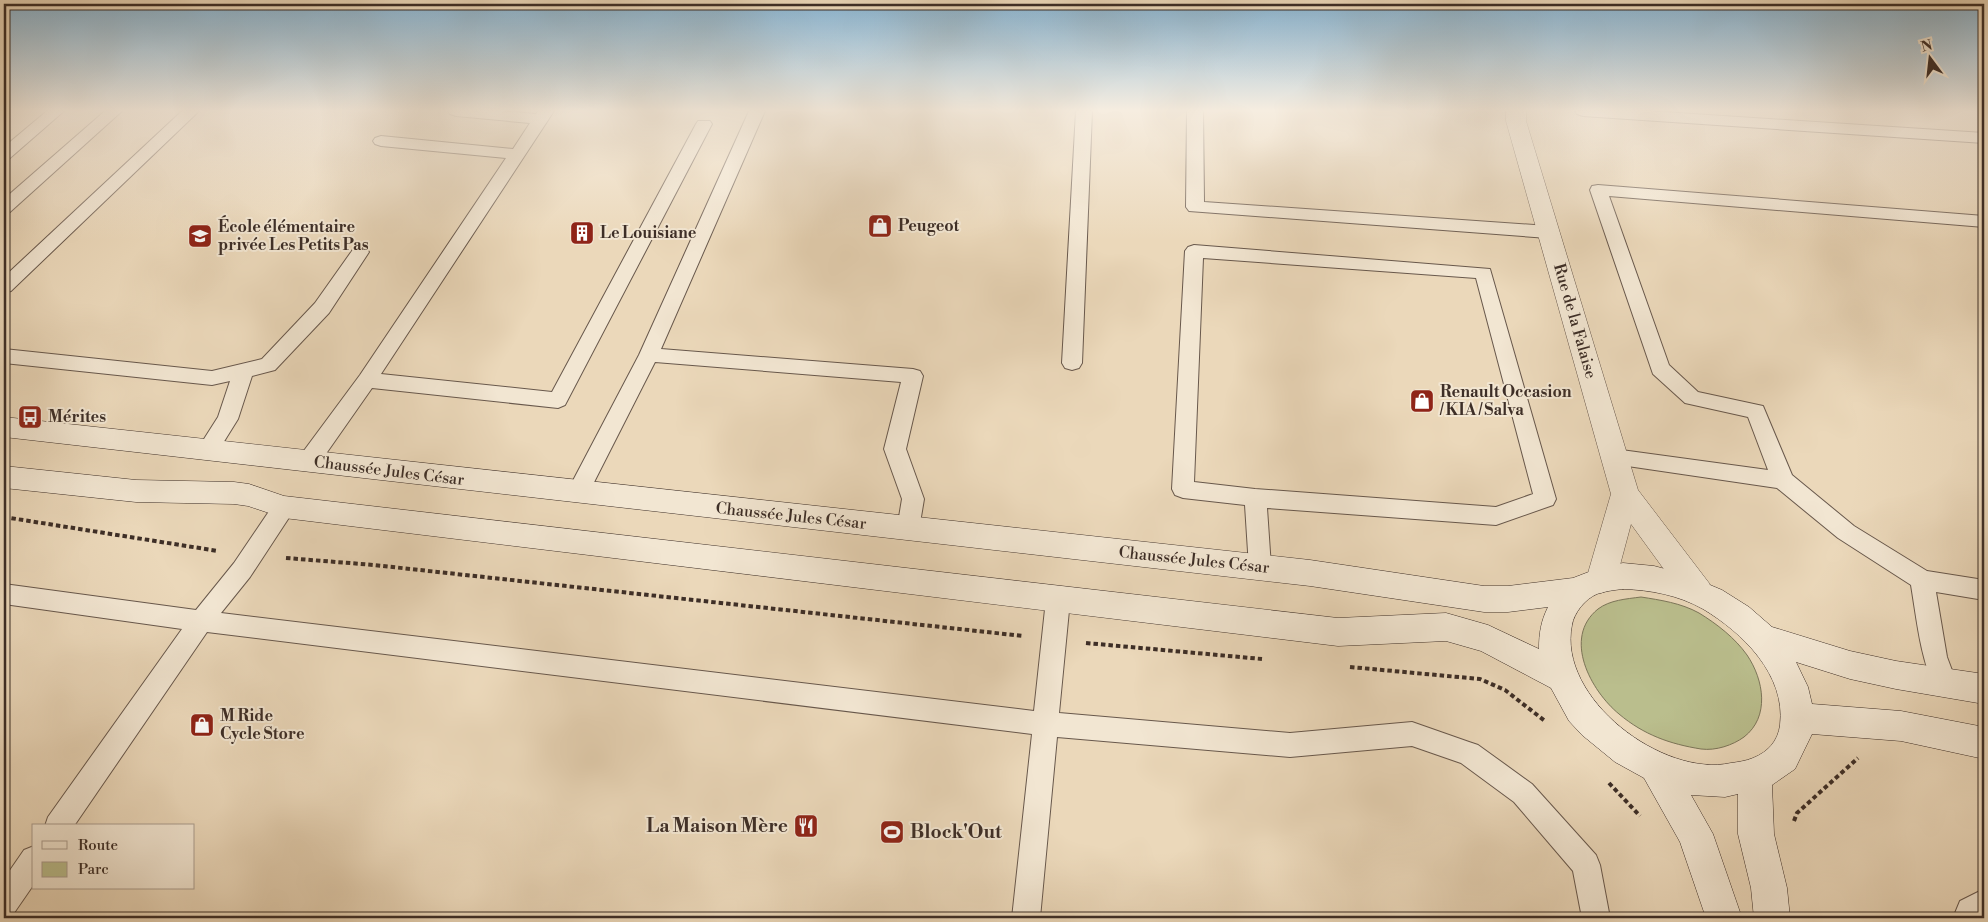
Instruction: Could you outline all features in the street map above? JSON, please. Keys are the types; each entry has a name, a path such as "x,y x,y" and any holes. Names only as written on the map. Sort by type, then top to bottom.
{"main road":[{"name":"Rue de la Falaise","path":"1525,154 1625,494 1698,592"},
{"name":"Chaussée Jules César","path":"4,427 1260,567 1376,582 1484,599 1508,599 1589,585 1623,576 1647,577 1672,582 1698,592 1739,616 1762,638 1779,659 1791,682 1800,718"},
{"path":"4,477 136,491 234,493 249,495 284,507 1338,632 1370,632 1431,626 1466,632 1506,647 1562,678"},
{"path":"1625,494 1589,585 1564,605 1557,619 1554,635 1554,653 1562,678 1582,711 1600,730 1618,744 1657,768 1703,780 1722,781 1755,776 1779,761 1788,751 1794,739 1800,718 1901,726 1984,743"},
{"path":"1762,638 1850,665 1896,675 1944,681 1984,689"},
{"path":"1657,768 1695,834 1724,918"},
{"path":"1755,776 1756,834 1769,888 1772,918"}],"lane":[{"path":"4,208 65,154"},
{"path":"4,287 145,154"},
{"path":"308,462 367,380 517,154"},
{"path":"367,380 558,400 688,154"},
{"path":"578,492 649,355 738,154"},
{"path":"1072,363 1082,154"},
{"path":"1195,154 1195,207 1548,232"},
{"path":"1984,221 1598,190 1660,369 1692,398 1756,411 1783,480 1846,532 1922,580 1984,590"},
{"path":"1194,251 1484,273 1545,499 1496,516 1255,498 1183,489 1194,251"},
{"path":"4,356 212,378 268,365 322,308 360,252"},
{"path":"649,355 913,376 895,449 913,498 908,529"},
{"path":"208,450 228,419 243,372"},
{"path":"1614,457 1783,480"},
{"path":"1255,498 1260,546 1260,567"},
{"path":"59,824 201,621 252,556 284,507"},
{"path":"1922,580 1935,657 1944,681"},
{"path":"4,594 201,621 1046,724 1290,745 1412,734 1469,754 1523,793 1586,865 1596,918"},
{"path":"1026,918 1058,600"},
{"path":"4,903 32,863"},
{"path":"1967,918 1970,911 1984,903"}],"path":[{"path":"4,517 252,556 374,565 1029,637"},
{"path":"1083,642 1266,660"},
{"path":"1344,667 1480,679 1505,690 1552,728"},
{"path":"1618,744 1598,772 1642,819"},
{"path":"1794,823 1797,813 1846,768 1865,755"}],"green space":[{"path":"1641,597 1678,604 1699,613 1725,632 1747,655 1757,676 1762,698 1758,719 1744,737 1730,745 1712,749 1701,749 1658,738 1638,728 1619,714 1599,692 1584,664 1581,649 1582,634 1587,621 1598,609 1608,604 1618,600"}],"place":[{"name":"Peugeot","path":"880,226"},
{"name":"Le Louisiane","path":"582,233"},
{"name":"École élémentaire privée Les Petits Pas","path":"200,236"},
{"name":"Renault Occasion / KIA / Salva","path":"1422,401"},
{"name":"Mérites","path":"30,417"},
{"name":"M Ride Cycle Store","path":"202,725"},
{"name":"La Maison Mère","path":"806,826"},
{"name":"Block'Out","path":"892,832"}]}
